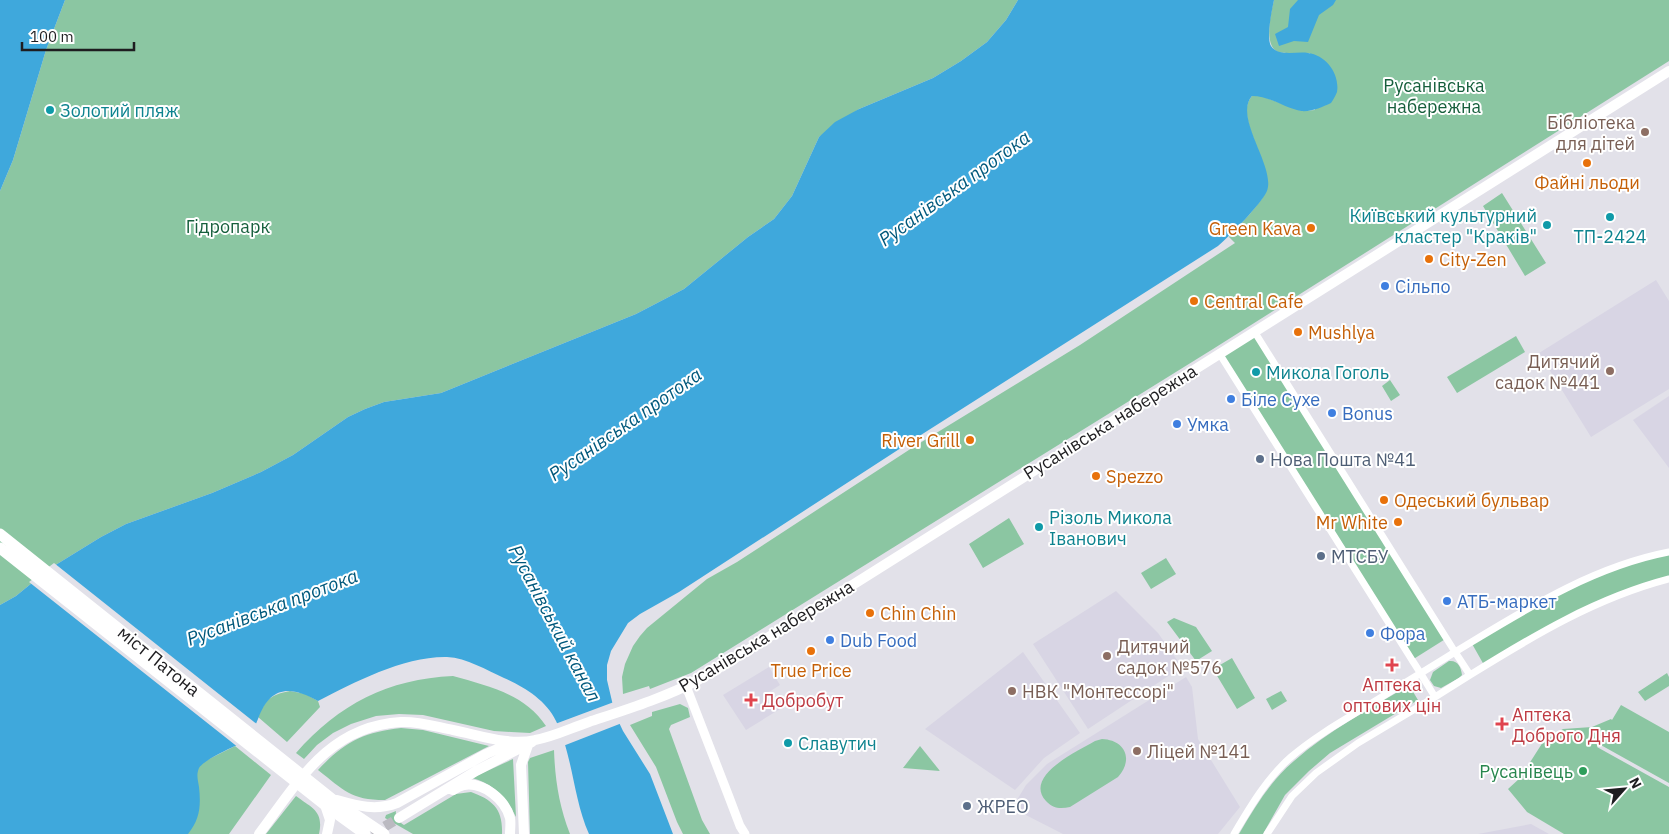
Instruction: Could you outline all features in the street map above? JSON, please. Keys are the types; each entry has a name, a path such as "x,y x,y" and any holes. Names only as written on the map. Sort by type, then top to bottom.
{"highway":[{"name":"міст Патона","path":"0,534 317,792"},
{"name":"міст Патона","path":"0,548 317,792"},
{"path":"317,792 365,834"},
{"path":"328,802 384,834"}],"main road":[{"name":"Русанівська набережна","path":"399,818 476,771 534,741 642,704 686,686 802,616 1669,70"},
{"name":"Русанівська набережна","path":"259,834 325,751 361,730 379,725 403,722 514,742 534,741"},
{"path":"524,834 521,765 534,741"},
{"name":"Русанівська набережна","path":"328,802 386,807 397,803 486,754 514,742"},
{"path":"422,804 463,785 476,785 491,792 503,804 510,817 510,834"},
{"path":"327,834 330,820 328,802"}],"street":[{"path":"1254,331 1470,675"},
{"path":"1219,354 1435,697"},
{"path":"1234,834 1261,791 1290,758 1316,737 1546,598 1592,576 1626,563 1669,552"},
{"path":"1268,834 1292,796 1316,773 1351,748 1559,622 1602,602 1669,579"},
{"path":"686,686 740,826 745,834"}],"shaded area":[{"name":"Дитячий садок №441","path":"1656,280 1669,301 1669,389 1591,437 1539,353"},
{"path":"1669,396 1669,468 1633,420"},
{"name":"Дитячий садок №576","path":"1116,591 1158,633 1182,667 1088,729 1033,644"},
{"name":"НВК \"Монтессорі\"","path":"1023,652 1080,733 1044,758 1015,790 925,729"},
{"name":"Добробут","path":"769,667 780,685 769,692 780,709 746,730 723,695"},
{"name":"Ліцей №141","path":"1186,677 1192,687 1198,739 1240,807 1218,834 1063,834 1012,808 1026,785 1047,764"},
{"path":"1531,824 1549,834 1478,834"}],"green space":[{"name":"Гідропарк","path":"65,0 1018,0 1006,20 987,42 961,61 933,78 859,109 819,137 792,196 774,219 748,237 684,289 636,314 441,393 384,402 365,409 348,417 293,455 261,472 212,493 126,524 101,537 49,569 16,596 0,605 0,191 13,160 46,50"},
{"name":"Русанівська набережна","path":"1274,0 1669,0 1669,61 1213,349 691,673 650,689 649,686 623,694 622,677 625,664 640,636 647,628 707,579 737,562 915,446 1080,345 1235,243 1229,237 1256,206 1267,189 1264,166 1247,115 1247,105 1252,96 1261,96 1302,111 1315,110 1310,53 1278,52 1273,49 1269,28"},
{"path":"1502,193 1546,263 1525,276 1483,206"},
{"path":"1254,331 1447,638 1412,660 1219,353"},
{"path":"1516,336 1525,352 1457,393 1447,377"},
{"path":"1390,380 1400,395 1391,401 1382,386"},
{"path":"1009,518 1024,544 983,568 969,544"},
{"path":"1669,552 1669,579 1602,602 1484,665 1471,642 1592,576"},
{"path":"1166,558 1176,574 1151,589 1141,573"},
{"path":"1174,618 1196,627 1212,651 1196,661 1167,622"},
{"path":"1232,658 1255,698 1237,709 1213,669"},
{"path":"1449,661 1455,662 1458,665 1462,675 1441,688 1434,686 1430,680 1433,672"},
{"path":"1667,673 1669,686 1645,701 1638,692"},
{"path":"453,676 492,688 517,699 528,706 546,726 530,733 494,731 423,715 399,714 376,716 351,724 333,733 317,745 304,759 296,753 330,721 366,697 407,682"},
{"path":"1409,685 1418,700 1330,753 1309,771 1285,795 1263,834 1239,834 1270,786 1294,761 1335,730"},
{"path":"290,691 306,694 318,701 320,707 287,742 258,717 266,702 273,696"},
{"path":"1281,691 1287,701 1272,710 1266,699"},
{"path":"680,704 688,708 690,717 671,725 669,729 702,820 710,834 683,834 656,767 630,725 652,716 652,712"},
{"name":"Русанівець","path":"1621,705 1669,732 1669,783 1599,744 1600,742 1597,747 1669,787 1669,834 1564,834 1527,812 1508,789 1520,778 1543,742 1563,729 1592,727 1612,720"},
{"path":"401,728 423,730 489,746 385,800 373,800 355,796 341,788 318,770 337,752 355,740 376,732"},
{"path":"1102,739 1116,743 1125,752 1125,764 1118,777 1070,807 1057,808 1051,806 1041,792 1042,782 1047,774 1066,758"},
{"path":"235,746 271,775 229,834 118,834 159,784"},
{"path":"920,746 940,771 903,768"},
{"path":"554,750 558,792 570,834 530,834 528,762 530,758"},
{"path":"513,759 516,817 508,803 498,792 487,784 472,778"},
{"path":"471,792 485,798 495,807 501,818 502,834 413,834 385,818 386,815 396,811 400,823 404,825 456,794"},
{"path":"296,796 312,807 318,815 320,820 319,834 266,834"}],"water":[{"path":"0,0 65,0 46,50 13,160 0,191"},
{"path":"1018,0 1274,0 1269,30 1271,46 1283,53 1308,53 1321,57 1334,72 1337,92 1331,103 1309,111 1301,111 1265,98 1252,96 1248,105 1248,116 1266,169 1267,191 1237,228 1218,246 628,623 611,651 607,665 607,680 615,714 623,731 650,774 673,834 589,834 579,806 562,734 552,713 534,695 512,682 469,662 447,657 431,658 397,665 364,678 318,701 298,692 282,692 275,695 268,700 263,708 249,740 215,756 199,768 197,775 200,794 199,812 188,834 0,834 0,605 16,596 49,569 101,537 126,524 212,493 261,472 293,455 348,417 365,409 384,402 441,393 636,314 684,289 748,237 774,219 792,196 819,137 835,122 859,109 933,78 961,61 987,42 1006,20"},
{"path":"1298,0 1336,0 1333,5 1319,15 1308,42 1294,41 1279,46 1275,34 1288,27 1290,9"}],"pier":[{"path":"54,563 258,725 252,741 246,746 239,748 29,582"},
{"path":"614,702 622,723 563,746 555,724"}],"tunnel":[{"path":"372,834 399,818"}],"place":[{"name":"Золотий пляж","path":"50,110"},
{"name":"Бібліотека для дітей","path":"1645,132"},
{"name":"Файні льоди","path":"1587,163"},
{"name":"ТП-2424","path":"1610,217"},
{"name":"Київський культурний кластер \"Краків\"","path":"1547,225"},
{"name":"Green Kava","path":"1311,228"},
{"name":"City-Zen","path":"1429,259"},
{"name":"Сільпо","path":"1385,286"},
{"name":"Central Cafe","path":"1194,301"},
{"name":"Mushlya","path":"1298,332"},
{"name":"Дитячий садок №441","path":"1610,371"},
{"name":"Микола Гоголь","path":"1256,372"},
{"name":"Біле Сухе","path":"1231,399"},
{"name":"Bonus","path":"1332,413"},
{"name":"Умка","path":"1177,424"},
{"name":"River Grill","path":"970,440"},
{"name":"Нова Пошта №41","path":"1260,459"},
{"name":"Spezzo","path":"1096,476"},
{"name":"Одеський бульвар","path":"1384,500"},
{"name":"Mr White","path":"1398,522"},
{"name":"Різоль Микола Іванович","path":"1039,527"},
{"name":"МТСБУ","path":"1321,556"},
{"name":"АТБ-маркет","path":"1447,601"},
{"name":"Chin Chin","path":"870,613"},
{"name":"Фора","path":"1370,633"},
{"name":"Dub Food","path":"830,640"},
{"name":"True Price","path":"811,651"},
{"name":"Дитячий садок №576","path":"1107,656"},
{"name":"Аптека оптових цін","path":"1392,665"},
{"name":"НВК \"Монтессорі\"","path":"1012,691"},
{"name":"Добробут","path":"751,700"},
{"name":"Аптека Доброго Дня","path":"1502,724"},
{"name":"Славутич","path":"788,743"},
{"name":"Ліцей №141","path":"1137,751"},
{"name":"Русанівець","path":"1583,771"},
{"name":"ЖРЕО","path":"967,806"}],"water label":[{"name":"Русанівська протока","path":"954,188"},
{"name":"Русанівська протока","path":"625,424"},
{"name":"Русанівська протока","path":"272,607"},
{"name":"Русанівський канал","path":"555,623"}]}
